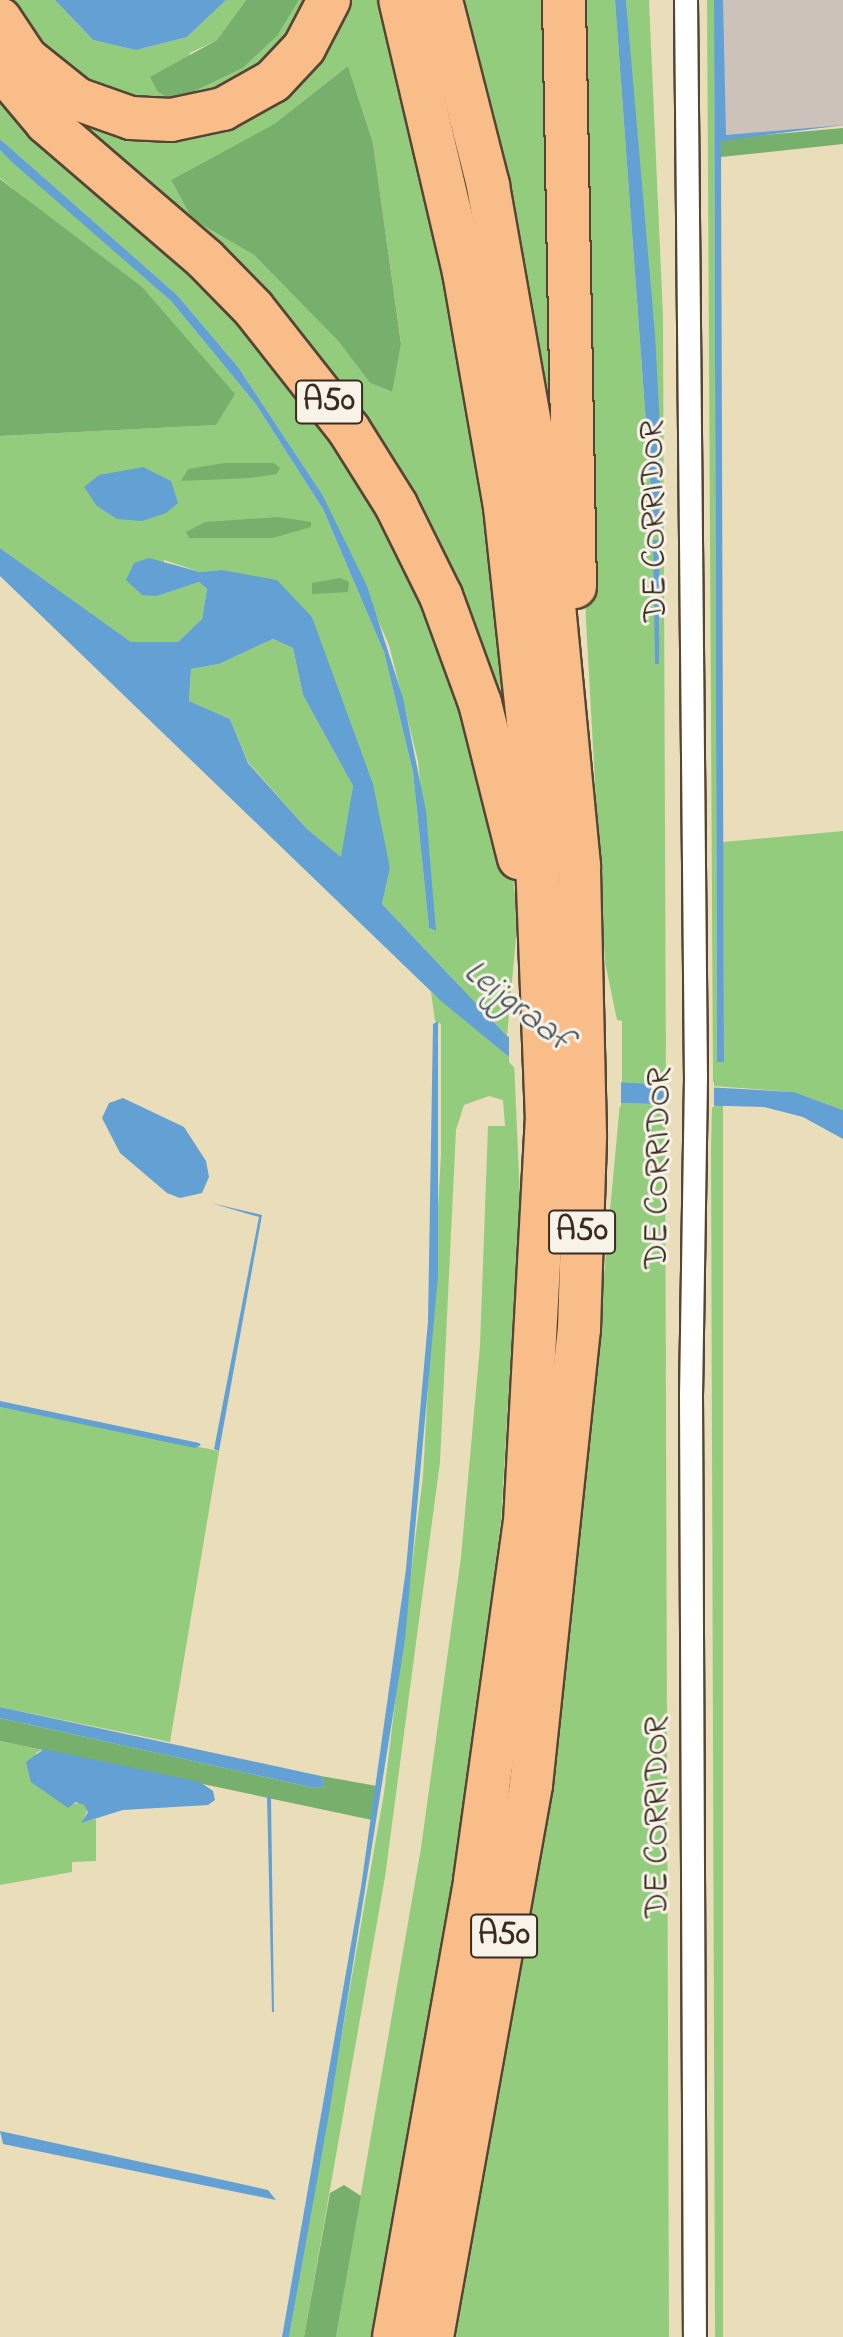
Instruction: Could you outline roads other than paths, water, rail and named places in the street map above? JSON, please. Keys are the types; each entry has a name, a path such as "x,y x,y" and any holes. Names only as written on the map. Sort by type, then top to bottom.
{"highway":[{"path":"0,19 36,69 77,99 131,118 171,120 223,109 273,81 304,48 329,0"},
{"name":"A50","path":"400,0 434,131 491,410 522,642 545,996"},
{"name":"A50","path":"394,2337 475,1881 525,1522 566,1128 585,1026 564,671 522,362 488,185 441,0"},
{"name":"A50","path":"564,0 578,562 564,671"},
{"name":"A50","path":"0,67 47,123 205,259 253,308 323,393 396,505 441,596 480,703 545,996 566,1128 578,1345 531,1785 432,2337"}],"street":[{"name":"DE CORRIDOR","path":"686,0 696,1078 695,2337"}],"water":[{"path":"55,0 226,0 187,37 136,50 93,40"},
{"path":"615,0 626,0 655,334 661,446 659,518 653,519"},
{"path":"714,0 723,0 726,135 843,125 721,141 724,1062 717,1062"},
{"path":"0,139 177,295 238,367 322,494 367,586 403,698 426,811 436,931 429,928 413,772 384,652 323,509 255,403 171,301 13,163 0,150"},
{"path":"143,467 171,481 178,503 166,513 142,521 117,519 97,506 84,487 99,475"},
{"path":"653,540 660,540 659,664 655,664"},
{"path":"0,548 131,642 178,642 202,619 207,589 199,582 157,596 142,595 126,580 134,563 149,558 200,572 222,570 277,580 312,617 373,784 390,868 382,904 507,1036 596,1081 794,1092 843,1110 843,1139 803,1117 764,1107 620,1103 514,1061 441,1001 0,576","holes":["273,639 293,648 303,695 353,786 341,857 307,829 248,763 230,719 189,701 191,669 219,664"]},
{"path":"438,1021 438,1276 405,1640 329,2114 289,2337 282,2337 361,1887 406,1569 428,1321 433,1024"},
{"path":"123,1098 184,1127 206,1161 209,1177 202,1193 180,1198 167,1193 120,1153 102,1118 109,1103"},
{"path":"211,1203 262,1215 219,1451 214,1449 259,1217"},
{"path":"0,1401 201,1445 195,1448 0,1407"},
{"path":"0,1707 321,1776 325,1786 315,1788 0,1718"},
{"path":"44,1749 200,1782 213,1791 215,1800 208,1805 123,1810 81,1823 88,1812 84,1805 76,1802 68,1808 31,1782 26,1762"},
{"path":"267,1795 271,1798 274,2012 272,2012"},
{"path":"0,2131 268,2190 276,2200 3,2144"}],"water label":[{"name":"Leijgraaf","path":"517,1007"}]}
